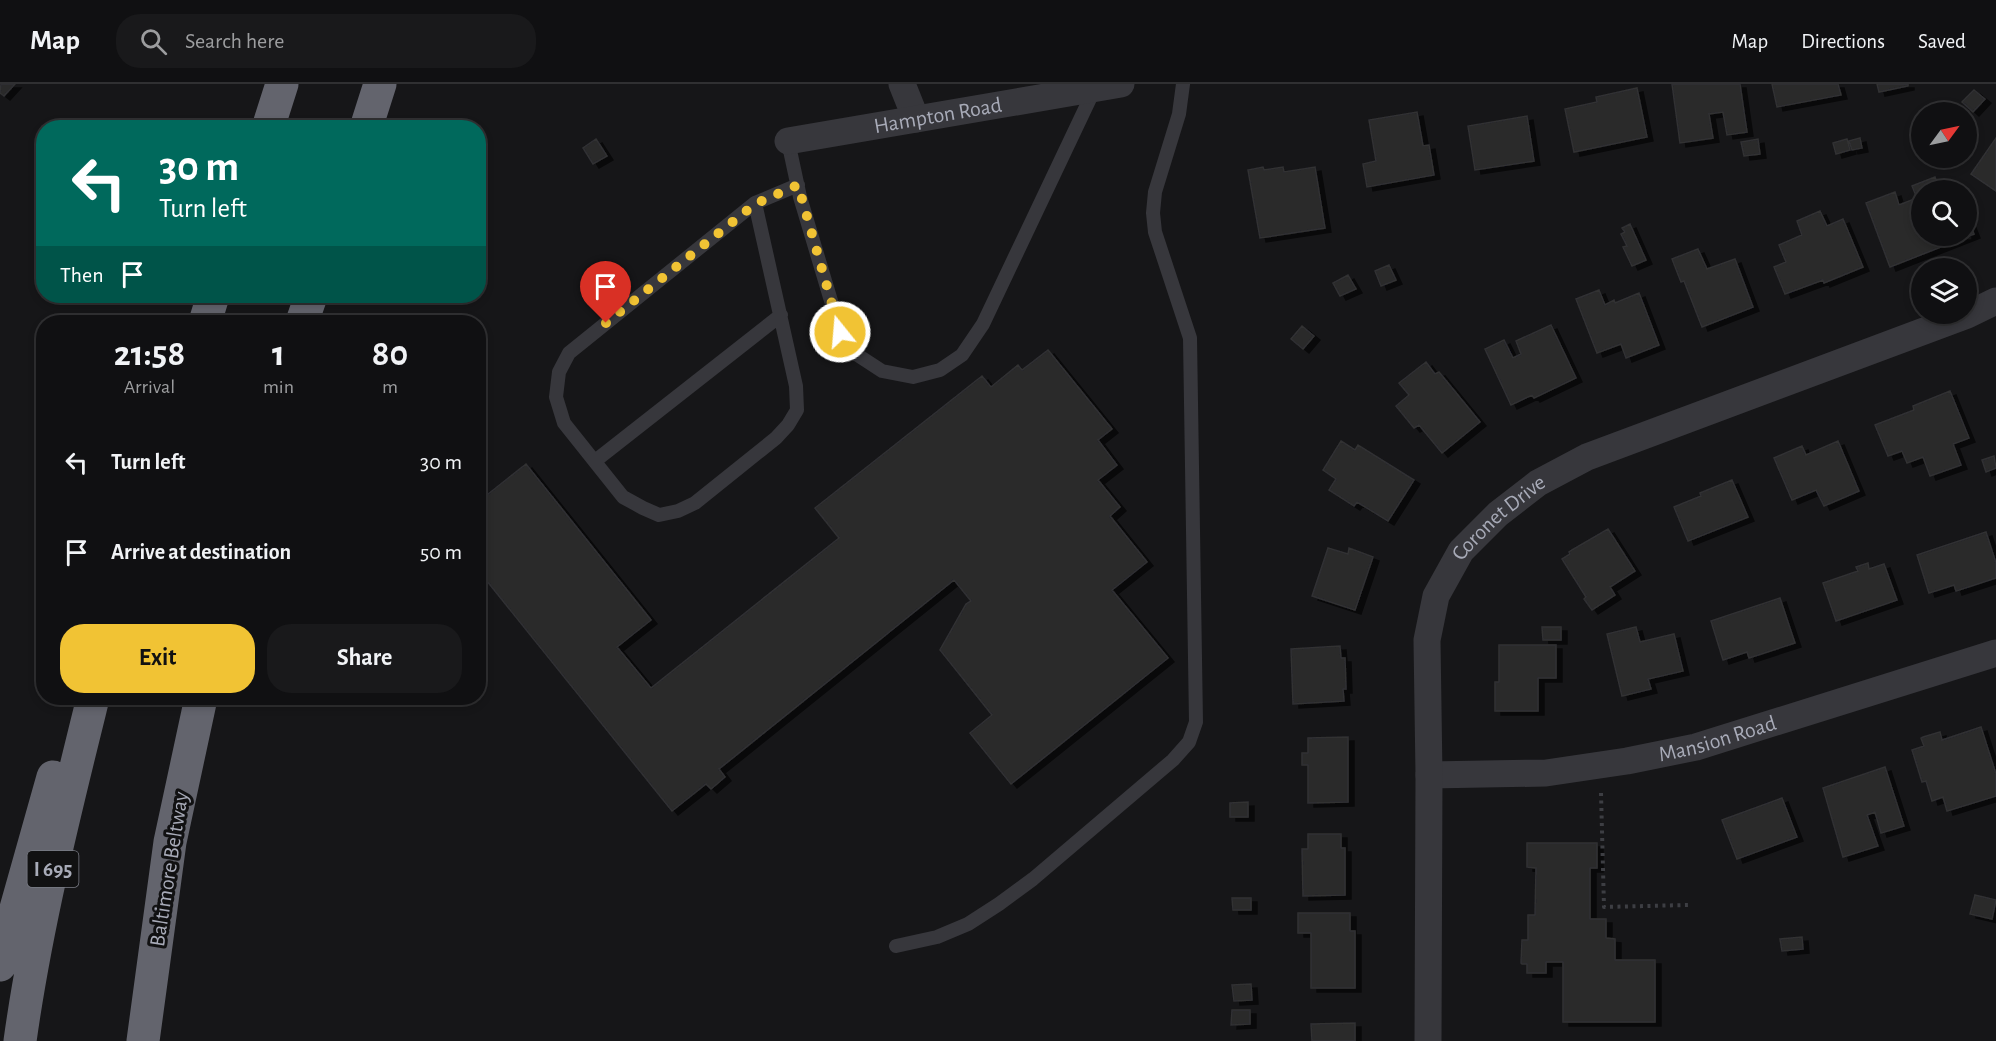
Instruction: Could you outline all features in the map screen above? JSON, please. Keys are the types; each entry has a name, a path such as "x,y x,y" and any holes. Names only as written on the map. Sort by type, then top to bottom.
{"highway":[{"path":"271,120 282,84"},
{"path":"369,120 380,84"},
{"path":"0,965 43,809 75,705"},
{"name":"I 695","path":"20,1041 25,1004 64,814 91,705"},
{"name":"Baltimore Beltway","path":"143,1041 170,842 199,705"}],"street":[{"path":"902,84 916,119"},
{"name":"Hampton Road","path":"789,141 1108,86"},
{"name":"Coronet Drive","path":"1428,1041 1430,775 1427,640 1436,596 1461,551 1498,514 1538,483 1587,457 1967,315 1996,301"},
{"name":"Mansion Road","path":"1430,775 1546,773 1627,761 1696,747 1996,653"}],"lane":[{"path":"896,946 938,937 968,924 999,904 1173,760 1189,742 1196,722 1190,338 1155,232 1153,213 1158,182 1179,114 1183,84"},
{"path":"789,141 798,185 840,332 856,354 882,371 913,377 940,370 962,355 983,324 1108,86"},
{"path":"755,204 796,386 797,410 788,425 776,438 695,503 678,511 659,515 623,496 564,423 556,397 559,372 569,352 755,204 798,185"},
{"path":"595,461 781,315"}],"path":[{"path":"1601,789 1604,908 1688,905"}],"building":[{"path":"1,84 15,84 4,96 0,93"},
{"path":"1672,84 1740,84 1747,132 1727,135 1723,112 1709,114 1713,138 1680,143"},
{"path":"1772,84 1838,84 1841,95 1777,107"},
{"path":"1877,84 1908,84 1908,86 1879,92"},
{"path":"1637,88 1647,137 1574,152 1565,109 1597,102 1596,97"},
{"path":"1974,90 1985,99 1977,108 1977,102 1962,102"},
{"path":"1417,112 1423,146 1429,145 1434,175 1367,187 1363,164 1376,161 1369,120"},
{"path":"1527,116 1534,161 1475,170 1468,126"},
{"path":"1860,138 1862,148 1852,150 1849,141"},
{"path":"1996,138 1996,191 1971,174"},
{"path":"596,139 607,156 593,164 583,148"},
{"path":"1758,139 1760,154 1744,156 1741,142"},
{"path":"1847,139 1850,150 1836,154 1833,143"},
{"path":"1263,167 1264,170 1283,167 1284,172 1315,167 1325,228 1260,238 1248,170"},
{"path":"1895,192 1899,205 1911,200 1911,246 1943,246 1890,267 1866,203"},
{"path":"1820,211 1827,226 1843,219 1863,267 1824,283 1823,280 1785,294 1774,267 1786,262 1779,245 1802,235 1797,221"},
{"path":"1630,224 1646,260 1632,266 1623,247 1627,246 1621,234 1625,232 1622,228"},
{"path":"1698,249 1707,269 1735,259 1753,307 1702,327 1684,281 1681,282 1672,259"},
{"path":"1389,265 1396,280 1381,286 1375,271"},
{"path":"1348,275 1356,289 1340,296 1333,283"},
{"path":"1599,290 1605,305 1639,293 1659,345 1626,358 1621,344 1597,353 1576,299"},
{"path":"1551,325 1576,378 1534,398 1532,395 1511,405 1485,349 1504,340 1513,358 1521,354 1516,341"},
{"path":"1302,326 1314,336 1303,349 1291,339"},
{"path":"1048,350 1112,429 1098,440 1117,465 1098,480 1120,507 1110,516 1147,562 1112,590 1168,658 1011,784 970,733 992,715 940,650 966,604 971,601 954,580 719,769 725,777 711,789 706,784 672,811 486,580 486,496 526,464 651,620 617,647 651,688 839,538 815,508 982,376 991,387 1018,365 1022,370"},
{"path":"1426,362 1435,374 1439,372 1480,422 1442,453 1419,425 1414,428 1396,406 1409,395 1399,383"},
{"path":"1950,391 1969,438 1953,444 1961,465 1930,476 1923,457 1907,463 1902,451 1888,456 1875,425 1914,410 1913,406"},
{"path":"1341,441 1355,450 1358,445 1414,480 1388,521 1357,502 1354,506 1329,490 1336,479 1323,470"},
{"path":"1838,441 1859,491 1824,506 1816,490 1792,500 1774,458 1802,446 1806,455"},
{"path":"1994,456 1996,468 1986,472 1982,460"},
{"path":"1732,480 1748,517 1688,541 1674,507"},
{"path":"1608,529 1635,571 1610,587 1615,595 1592,610 1562,559 1572,550"},
{"path":"1986,532 1996,563 1996,578 1956,591 1954,585 1929,593 1917,555"},
{"path":"1328,548 1348,554 1349,548 1373,557 1355,610 1312,596"},
{"path":"1868,563 1869,569 1884,564 1897,600 1836,621 1823,583 1858,571 1856,567"},
{"path":"1780,598 1795,643 1749,658 1747,652 1723,660 1711,621"},
{"path":"1542,627 1561,627 1561,640 1543,640"},
{"path":"1636,627 1640,642 1674,634 1683,671 1648,679 1651,689 1622,696 1607,634"},
{"path":"1499,645 1556,645 1556,678 1538,678 1538,711 1495,711 1495,682 1499,682"},
{"path":"1340,646 1341,658 1345,658 1344,701 1293,704 1291,649"},
{"path":"1981,727 1996,774 1996,796 1947,811 1943,797 1932,801 1926,781 1922,782 1912,750 1924,746 1921,738 1923,737 1940,732 1942,740"},
{"path":"1348,737 1348,802 1308,803 1308,765 1302,765 1302,753 1308,753 1308,738"},
{"path":"1885,767 1904,826 1881,833 1875,812 1867,815 1878,846 1843,857 1823,788"},
{"path":"1782,798 1797,837 1737,859 1722,820"},
{"path":"1248,802 1248,817 1230,817 1230,803"},
{"path":"1308,834 1341,834 1341,848 1345,848 1345,895 1303,896 1302,849 1308,849"},
{"path":"1527,843 1597,843 1597,868 1590,868 1590,919 1606,919 1606,938 1615,939 1615,960 1655,960 1655,1022 1563,1022 1563,962 1546,962 1546,973 1527,973 1527,964 1521,963 1522,940 1528,940 1528,915 1535,915 1536,868 1527,867"},
{"path":"1975,895 1996,900 1992,919 1970,914"},
{"path":"1232,898 1251,898 1251,910 1233,910"},
{"path":"1298,913 1350,913 1350,931 1355,931 1355,988 1311,988 1311,933 1298,933"},
{"path":"1802,937 1803,949 1782,951 1780,939"},
{"path":"1251,984 1252,1000 1234,1001 1232,985"},
{"path":"1232,1010 1250,1010 1250,1024 1231,1025"},
{"path":"1355,1023 1355,1041 1312,1041 1311,1024"}],"route":[{"path":"606,323 755,204 798,185 840,332"}]}
